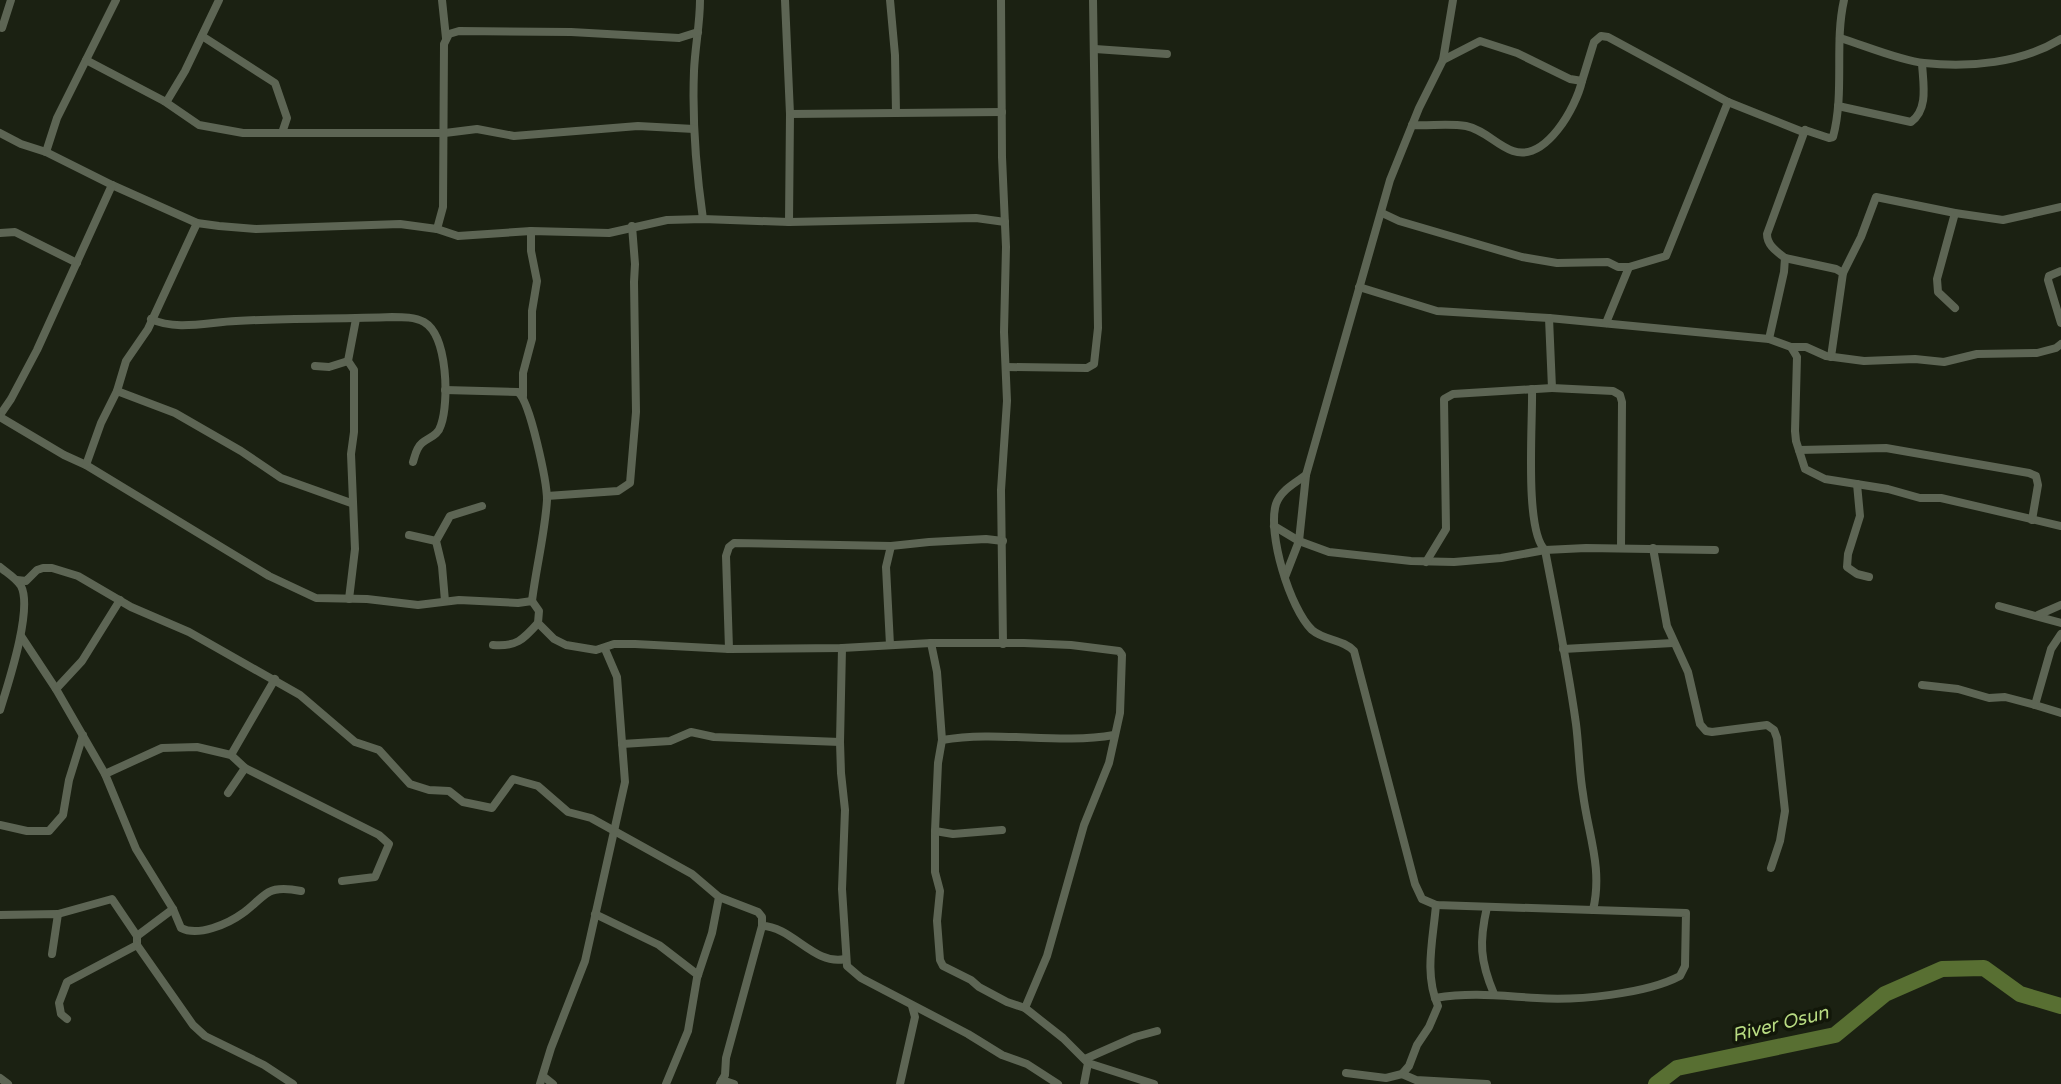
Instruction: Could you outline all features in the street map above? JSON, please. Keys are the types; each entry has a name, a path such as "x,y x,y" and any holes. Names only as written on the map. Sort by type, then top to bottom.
{"street":[{"path":"2,28 10,0"},
{"path":"46,152 57,118 116,0"},
{"path":"164,101 170,99 219,0"},
{"path":"437,229 443,207 445,133 446,38 442,0"},
{"path":"700,0 694,70 694,129 696,171 703,219"},
{"path":"785,0 790,114 789,222"},
{"path":"890,0 896,113"},
{"path":"1001,0 1007,401 1002,461 1003,644"},
{"path":"1006,367 1087,368 1094,364 1098,328 1093,0"},
{"path":"1285,577 1300,541 1306,475 1359,287 1391,180 1412,125 1443,60 1453,0"},
{"path":"1412,125 1464,125 1479,130 1514,152 1539,149 1574,106 1594,42 1601,36 1608,37 1728,102 1803,132 1805,130 1833,137 1838,106 1844,0"},
{"path":"446,38 459,31 571,32 679,38 698,32"},
{"path":"202,36 275,83 287,118 282,133"},
{"path":"1840,38 1922,63 1985,64 2050,45 2061,39"},
{"path":"1443,60 1480,41 1517,53 1570,79 1582,81"},
{"path":"1095,49 1167,54"},
{"path":"86,60 164,101 199,125 243,133 445,133 477,129 514,136 638,125 694,129"},
{"path":"1838,106 1911,122 1923,107 1922,63"},
{"path":"1382,213 1399,221 1522,257 1557,263 1608,262 1618,267 1629,267 1665,256 1728,102"},
{"path":"790,114 1002,112"},
{"path":"1805,130 1767,240 1785,258 1836,269 1843,273"},
{"path":"0,133 198,223 256,229 400,224 437,229 458,236 531,232 609,233 667,220 703,219 789,222 976,218 1005,222"},
{"path":"112,185 37,350 0,416 270,576 316,598 418,605 445,601 532,601"},
{"path":"1831,357 1843,273 1861,237 1875,197 2003,220 2061,206"},
{"path":"1955,213 1937,279 1938,292 1955,308"},
{"path":"86,465 117,391 126,361 148,329 198,223"},
{"path":"547,496 618,491 630,483 636,412 635,264 632,226"},
{"path":"0,233 15,232 77,263"},
{"path":"493,645 510,646 526,636 538,623 539,611 532,601 547,496 531,416 523,396 523,373 532,339 532,311 537,281 531,251 531,232"},
{"path":"1769,339 1785,258"},
{"path":"1606,323 1629,267"},
{"path":"2061,271 2049,276 2048,280 2061,323"},
{"path":"1359,287 1437,311 1549,318 1769,339 1791,347 1806,347 1831,357 1875,362 1915,359 1944,362 1986,353 2037,353 2061,344"},
{"path":"151,319 177,325 238,320 408,317 423,321 436,336 443,360 445,390 441,426 435,436 421,444 413,462"},
{"path":"1549,318 1552,388"},
{"path":"349,599 355,550 351,503 354,370 348,361 356,319"},
{"path":"1791,347 1797,357 1796,431 1799,450 1805,469 1814,475 1920,498 1941,498 2061,526"},
{"path":"315,366 328,367 348,361"},
{"path":"1426,562 1446,529 1444,399 1452,394 1552,388 1597,389 1613,391 1620,395 1621,548"},
{"path":"1532,389 1532,497 1538,541 1545,550 1576,725 1583,797 1598,874 1598,890 1593,910"},
{"path":"445,390 518,392 523,396"},
{"path":"117,391 175,413 241,451 281,478 351,503"},
{"path":"1799,450 1886,449 2029,473 2036,476 2038,485 2032,520"},
{"path":"1306,475 1282,493 1275,506 1274,526 1290,596 1301,618 1321,637 1343,643 1354,651 1415,884 1422,899 1436,905 1686,914 1685,966 1680,976 1662,985 1582,998 1539,999 1494,994 1462,994 1435,998"},
{"path":"1857,484 1860,516 1848,554 1847,567 1857,574 1869,577"},
{"path":"445,601 442,566 436,541 450,516 482,506"},
{"path":"1274,526 1300,541 1329,552 1426,562 1500,558 1545,550 1715,550"},
{"path":"408,536 436,541"},
{"path":"729,649 726,556 731,545 745,542 891,546 986,539 1003,541"},
{"path":"890,645 886,567 891,546"},
{"path":"1653,548 1662,586 1665,617 1673,643 1688,672 1700,724 1706,731 1712,732 1767,724 1774,730 1777,738 1785,811 1772,868"},
{"path":"0,567 20,583 24,595 21,636 0,710"},
{"path":"20,583 29,579 37,570 52,568 78,576 131,607 189,632 241,663 275,679 300,695 355,742 379,750 411,784 429,790 449,791 463,802 492,808 513,779 538,786 568,812 591,818 692,874 719,897 758,912 762,917 762,926 721,1082 734,1084"},
{"path":"56,689 82,660 120,600"},
{"path":"2038,615 2061,605"},
{"path":"1999,606 2061,623"},
{"path":"538,623 554,639 566,645 596,650 614,644 729,649 842,648 931,643 1049,643 1119,650 1122,655 1120,713 1109,763 1084,824 1057,925 1040,975 1025,1008"},
{"path":"2035,705 2051,649 2061,634"},
{"path":"21,636 56,689 105,774 136,849 173,909 181,928 186,931 204,930 240,916 268,892 277,889 301,891"},
{"path":"931,643 937,672 942,740 938,763 935,831 935,872 940,891 937,921 940,961 943,966 979,987 1025,1008 1087,1061 1154,1084"},
{"path":"1563,649 1673,643"},
{"path":"842,648 840,741 845,810 845,852 842,866 847,966 861,978 1002,1055 1027,1064 1058,1084"},
{"path":"553,1084 542,1080 585,961 625,782 617,677 605,649"},
{"path":"231,755 275,679"},
{"path":"1922,685 1958,689 1989,698 2005,696 2061,713"},
{"path":"622,744 670,741 691,732 714,737 840,741"},
{"path":"0,825 27,831 50,831 63,815 69,780 83,735"},
{"path":"942,740 1005,736 1095,738 1114,735"},
{"path":"105,774 162,748 197,747 231,755 245,768 379,835 389,844 375,877 342,881"},
{"path":"228,793 245,768"},
{"path":"935,831 953,834 1002,830"},
{"path":"666,1084 688,1031 698,975 712,933 719,897"},
{"path":"0,915 58,914 112,898 193,1025 205,1036 264,1065 293,1084"},
{"path":"1346,1073 1386,1078 1402,1074 1409,1066 1438,1006 1429,969 1436,905"},
{"path":"1487,907 1480,937 1484,970 1494,994"},
{"path":"67,1019 61,1014 59,1003 67,982 137,940 173,909"},
{"path":"52,954 58,914"},
{"path":"595,914 659,945 698,975"},
{"path":"762,926 780,930 793,940 832,959 845,959"},
{"path":"900,1084 915,1017 912,1006"},
{"path":"1087,1061 1135,1037 1157,1031"},
{"path":"1084,1084 1087,1061"},
{"path":"1402,1074 1416,1080 1487,1084"},
{"path":"0,1078 8,1084"}],"waterway":[{"name":"River Osun","path":"1656,1084 1677,1068 1835,1035 1885,994 1942,969 1984,968 2020,994 2061,1006"}]}
